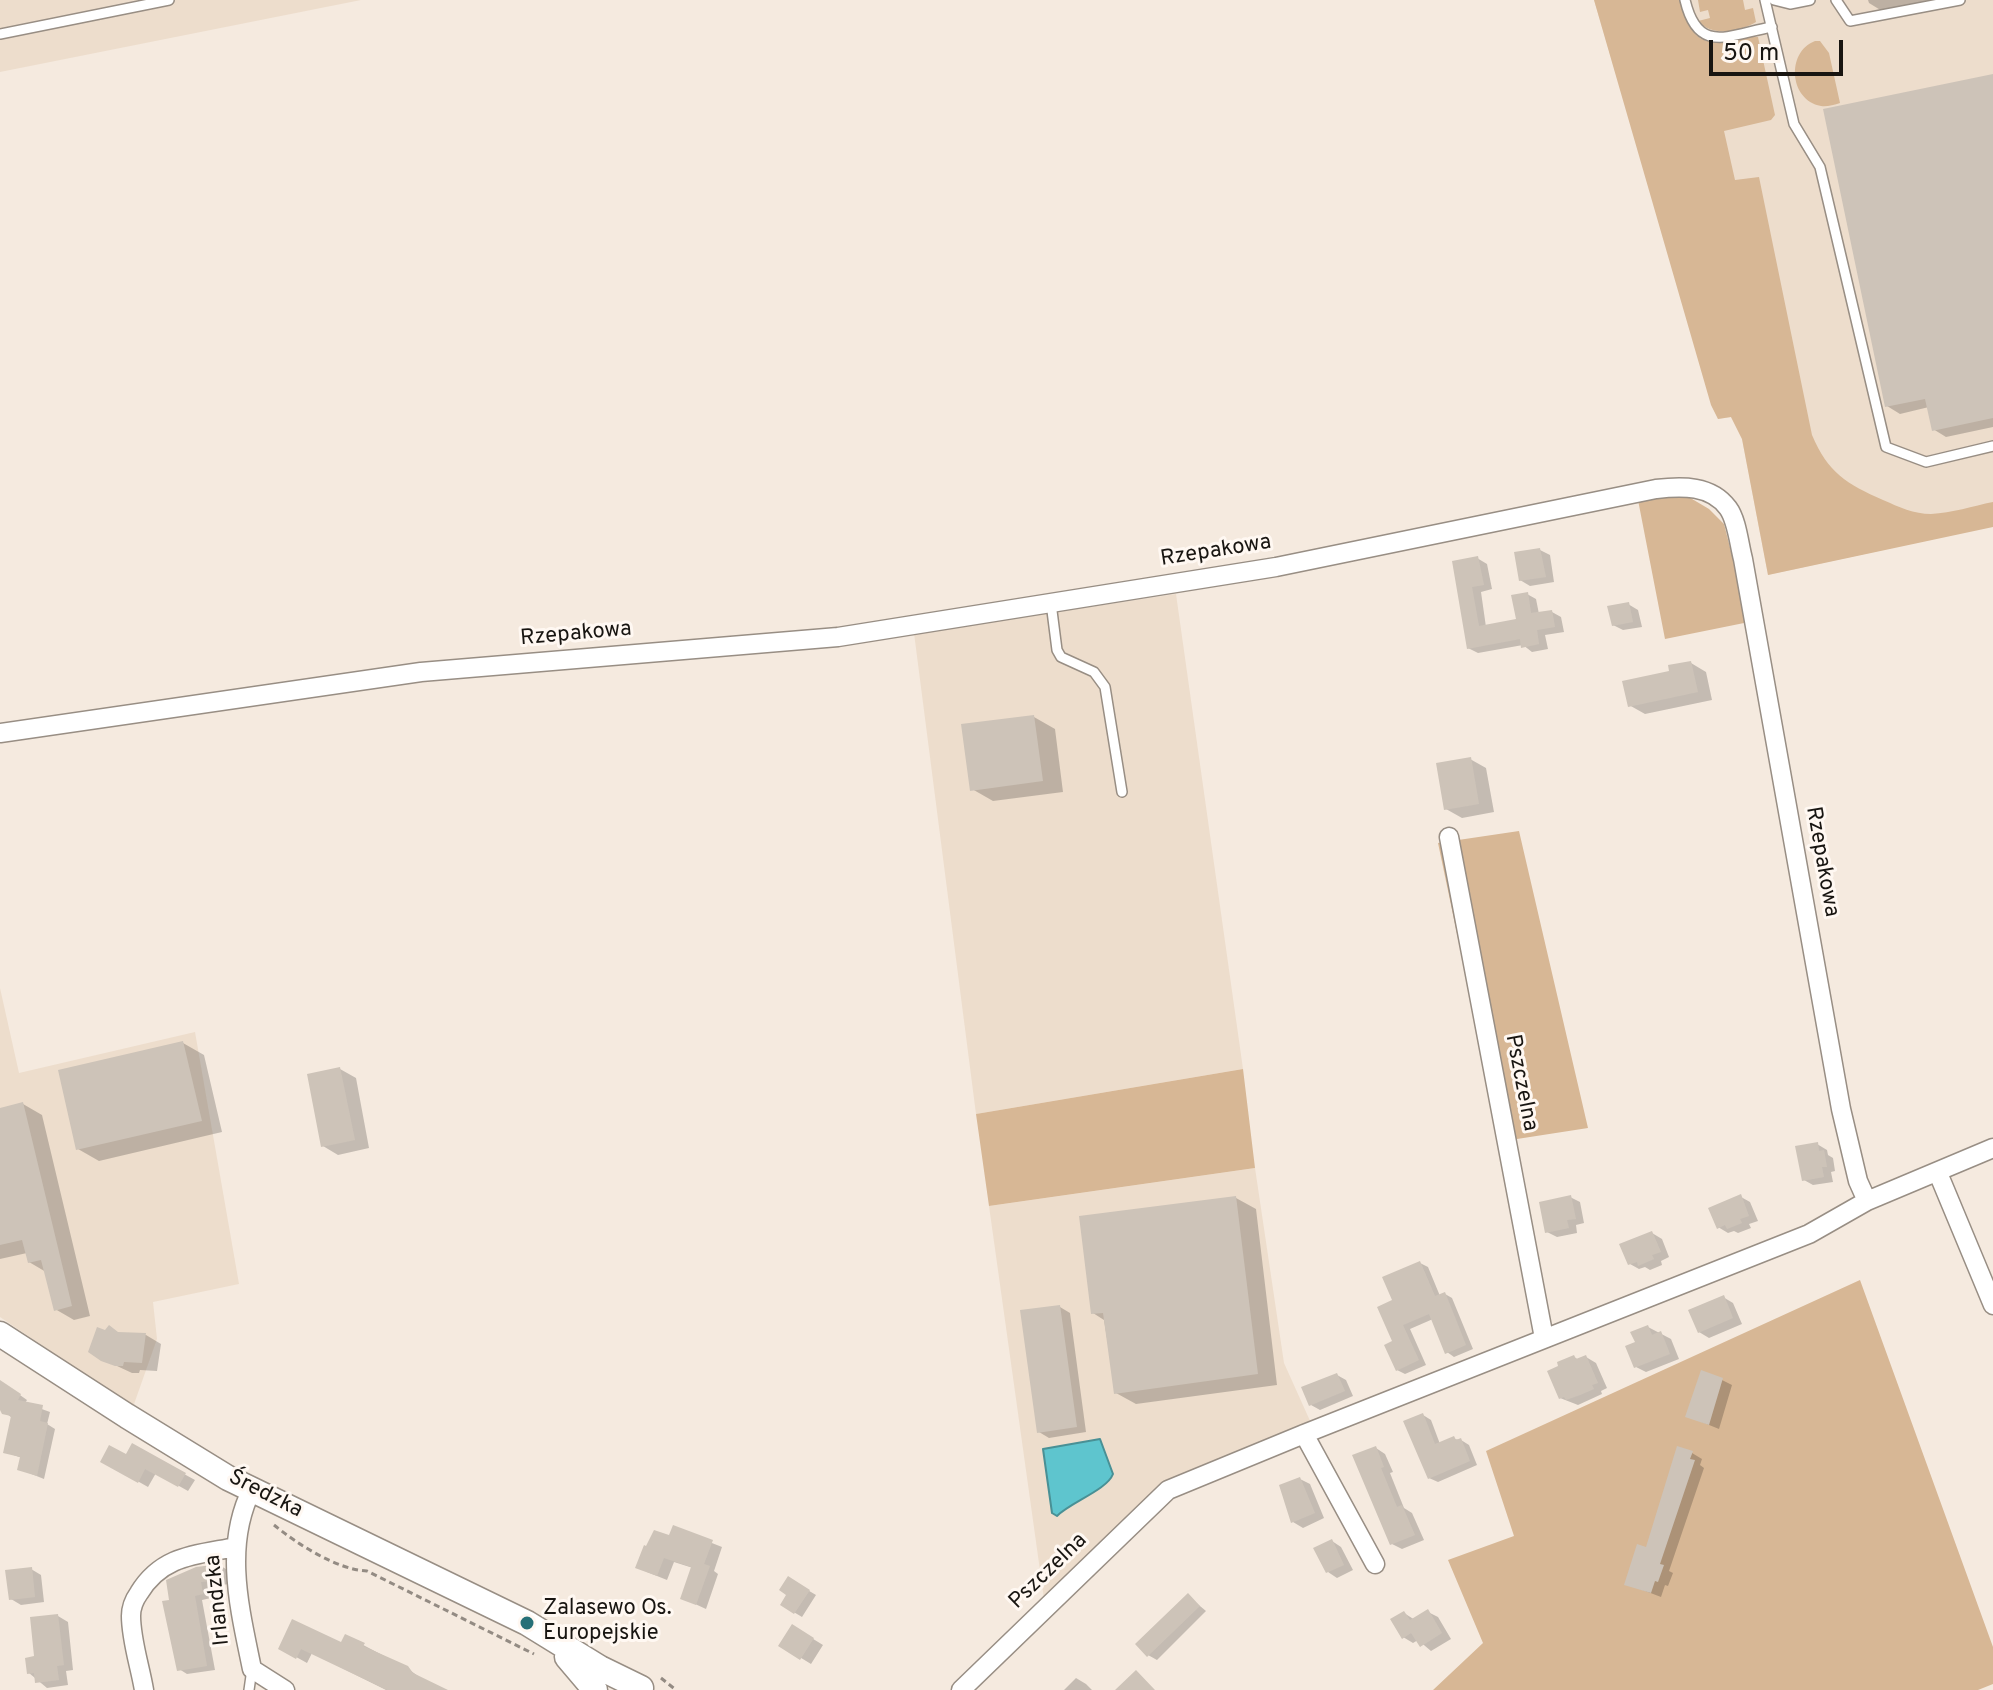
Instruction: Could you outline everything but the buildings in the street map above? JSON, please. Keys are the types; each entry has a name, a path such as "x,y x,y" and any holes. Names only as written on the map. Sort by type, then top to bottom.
{"street":[{"name":"Rzepakowa","path":"0,733 421,672 838,637 1276,567 1656,489 1688,486 1713,495 1729,509 1743,559 1841,1109 1858,1181 1867,1201"},
{"name":"Pszczelna","path":"1449,837 1544,1338"},
{"name":"Pszczelna","path":"961,1690 1168,1490 1809,1234 1867,1201 1993,1148"},
{"path":"1938,1173 1993,1305"},
{"name":"Średzka","path":"0,1334 194,1458 539,1643 600,1668 639,1689"},
{"path":"1304,1434 1375,1564"},
{"name":"Irlandzka","path":"252,1489 242,1509 236,1547 241,1611 252,1669 285,1690"},
{"path":"144,1690 131,1616 133,1603 145,1583 176,1559 236,1547"},
{"name":"Średzka","path":"539,1643 595,1690"}],"lane":[{"path":"0,34 169,0"},
{"path":"1685,0 1690,21 1701,34 1714,38 1772,27"},
{"path":"1765,0 1794,124 1820,167 1886,447 1926,462 1993,446"},
{"path":"1774,0 1790,4 1810,0"},
{"path":"1836,0 1850,21 1960,0"},
{"path":"1051,603 1055,642 1061,657 1094,672 1105,687 1122,792"},
{"path":"249,1690 252,1669"}],"path":[{"path":"273,1524 301,1545 355,1571 367,1571 539,1643"}],"shaded area":[{"path":"0,0 361,0 0,72"},
{"path":"1594,0 1993,0 1993,526 1768,575 1742,439 1731,417 1718,419"},
{"path":"1594,0 1682,0 1687,19 1701,38 1718,41 1758,37 1775,115 1771,120 1724,131 1735,180 1759,177 1812,435 1818,448 1840,476 1870,494 1907,510 1939,513 1993,502 1993,527 1768,575 1742,439 1731,417 1718,419 1711,405"},
{"path":"1698,0 1743,0 1745,10 1753,8 1756,22 1734,30 1711,29 1698,21 1710,18 1708,10 1700,12"},
{"path":"1815,41 1820,41 1829,53 1840,103 1823,106 1810,102 1797,86 1795,75 1799,55"},
{"path":"1682,493 1709,509 1724,524 1749,622 1665,639 1638,500"},
{"path":"1176,594 1243,1069 976,1114 914,633"},
{"path":"1519,831 1588,1128 1517,1139 1503,1153 1438,843"},
{"path":"0,988 19,1073 195,1032 239,1284 153,1302 157,1339 133,1407 0,1317"},
{"path":"1243,1069 1255,1168 989,1206 976,1114"},
{"path":"1255,1168 1284,1363 1311,1423 1168,1482 1044,1599 989,1206"},
{"path":"1860,1280 1993,1647 1993,1684 1978,1690 1433,1690 1483,1643 1448,1560 1514,1536 1486,1451"}],"water":[{"path":"1100,1439 1113,1474 1096,1491 1057,1516 1052,1513 1043,1449"}],"place":[{"name":"Zalasewo Os. Europejskie","path":"527,1623"}]}
